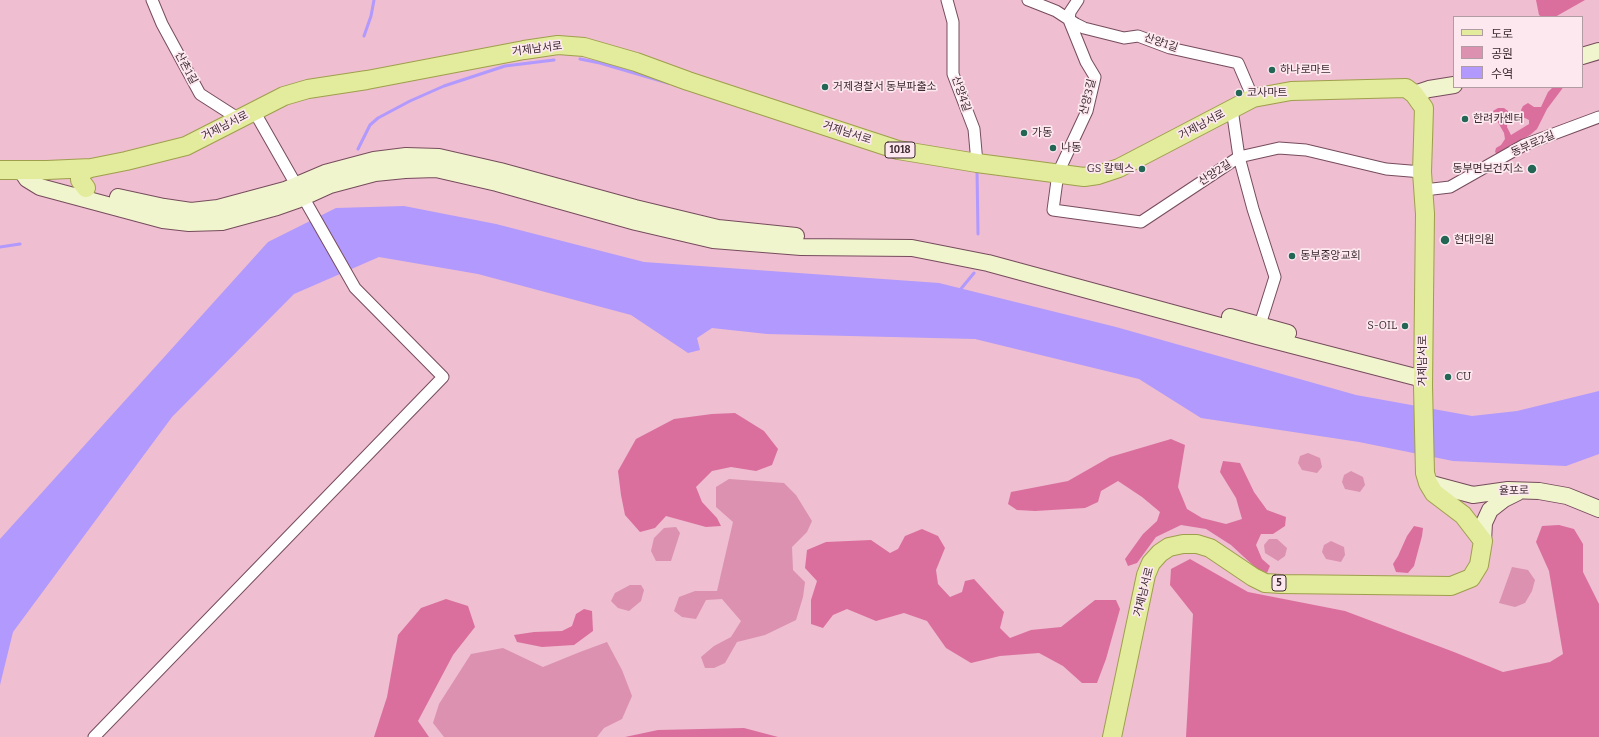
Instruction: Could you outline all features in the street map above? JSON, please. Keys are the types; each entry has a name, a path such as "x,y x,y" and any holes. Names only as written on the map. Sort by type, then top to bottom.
{"main road":[{"name":"거제남서로","path":"0,170 31,175 120,163 186,146 284,96 308,89 367,80 524,50 558,45 584,47 636,62 703,86 898,150 977,163 1084,177 1098,175 1119,168 1253,98 1291,91 1406,88 1414,94 1424,108 1422,172 1424,190 1423,381 1426,478"},
{"path":"86,188 80,180 80,176 85,170 91,168"},
{"path":"1426,478 1434,493 1463,515 1483,541"},
{"name":"거제남서로","path":"1112,737 1146,575 1151,563 1160,553 1170,547 1183,544 1197,544 1210,548 1253,577 1265,583 1451,586 1470,578 1479,565 1483,541"}],"street":[{"name":"산촌1길","path":"152,0 162,24 200,94 238,119"},
{"name":"산양4길","path":"946,0 953,22 953,74 974,129 977,163"},
{"name":"산양1길","path":"1028,0 1056,11 1084,28 1124,38 1138,36 1170,48 1238,63 1253,98"},
{"path":"1069,20 1070,12 1078,0"},
{"name":"산양3길","path":"1058,173 1087,111 1095,77 1086,62 1069,20"},
{"path":"1583,56 1599,51"},
{"path":"1414,94 1429,89 1453,86"},
{"path":"1232,110 1239,157 1252,209 1275,277 1258,331"},
{"path":"94,737 443,377 355,288 254,111"},
{"name":"동부로2길","path":"1424,190 1450,187 1524,145 1599,117"},
{"name":"산양2길","path":"1058,173 1053,210 1141,222 1239,157 1279,148 1306,150 1386,169 1422,172"},
{"path":"31,175 40,187 163,220 189,223 222,222 290,203 330,185 375,173 436,169 497,183 636,222 713,240 801,247 912,248 988,263 1258,331 1423,381"},
{"path":"0,175 40,174 43,177 129,200 191,211 218,208 285,190 303,197"},
{"path":"1258,331 1374,367 1381,373 1423,381"},
{"name":"율포로","path":"1426,478 1473,495 1508,490 1539,491 1567,496 1599,509"},
{"path":"1483,541 1484,523 1490,510 1504,499 1523,490"}],"green space":[{"path":"1308,453 1320,458 1322,467 1317,473 1302,470 1298,463 1300,456"},
{"path":"1351,471 1363,477 1365,485 1360,492 1345,489 1342,482 1344,475"},
{"path":"729,479 784,483 796,495 812,521 807,532 792,547 793,570 805,582 803,597 796,620 765,635 737,642 725,663 714,668 705,668 701,657 714,646 731,637 741,621 722,599 706,600 696,619 682,617 674,611 679,597 695,591 717,591 733,522 716,507 716,487"},
{"path":"676,527 680,533 671,561 656,561 651,551 654,538 664,528"},
{"path":"1269,539 1277,539 1287,548 1285,556 1278,561 1265,553 1264,545"},
{"path":"1331,541 1344,547 1345,555 1341,562 1326,559 1322,552 1324,545"},
{"path":"1512,567 1528,570 1535,580 1532,591 1525,603 1515,607 1499,603"},
{"path":"630,585 641,585 644,590 641,601 629,611 618,608 611,601 615,593"},
{"path":"607,642 622,670 632,696 622,719 604,728 597,737 444,737 433,723 439,704 471,654 503,648 543,667"}],"shaded area":[{"path":"1536,0 1585,0 1557,16 1539,15"},
{"path":"1552,88 1562,88 1547,109 1537,129 1530,135 1497,154 1495,152 1496,148 1501,145 1505,139 1504,133 1493,111 1498,108 1504,108 1508,111 1507,127 1511,135 1529,124 1529,120 1523,117 1521,110 1523,106 1528,103 1534,107 1541,107 1548,92"},
{"path":"735,413 764,431 778,449 772,465 756,471 731,467 712,471 696,487 702,502 717,518 721,526 706,527 666,516 655,528 640,532 625,515 618,471 636,439 674,419 712,414"},
{"path":"1171,439 1185,445 1178,487 1187,509 1202,518 1226,524 1242,519 1236,498 1220,472 1223,461 1240,463 1254,492 1267,510 1286,517 1285,526 1273,534 1261,534 1256,545 1262,559 1270,566 1267,573 1256,568 1231,545 1206,529 1181,525 1156,537 1137,563 1128,566 1125,559 1143,534 1157,521 1160,512 1142,497 1118,481 1101,491 1098,502 1085,508 1035,511 1017,510 1008,504 1011,492 1068,481 1110,457"},
{"path":"1559,525 1574,529 1583,544 1583,572 1599,604 1599,737 1186,737 1193,614 1170,585 1171,569 1190,559 1248,592 1345,611 1503,672 1550,662 1563,654 1549,571 1536,542 1542,526"},
{"path":"1414,526 1423,528 1414,566 1408,573 1396,572 1393,564 1407,536"},
{"path":"922,529 938,536 945,548 936,570 938,584 950,597 962,592 965,581 974,579 1004,612 1000,628 1010,638 1031,630 1061,627 1095,600 1116,600 1120,609 1106,659 1097,683 1082,683 1063,666 1039,653 1000,656 971,663 946,648 927,621 904,613 876,621 847,609 833,615 823,628 811,624 811,600 817,581 805,568 807,550 826,542 871,540 890,553 898,549 905,536"},
{"path":"446,599 468,606 475,627 453,655 418,721 429,737 374,737 387,697 398,635 421,608"},
{"path":"584,609 592,611 593,631 574,645 542,647 517,642 514,635 534,632 562,631 572,626 576,614"},
{"path":"744,728 778,737 625,737 658,730"}],"water":[{"path":"404,206 496,224 644,262 939,283 1116,327 1356,395 1472,416 1517,411 1599,391 1599,454 1566,466 1453,461 1359,442 1201,418 1139,379 975,339 767,334 712,328 697,338 700,350 688,353 631,315 478,274 379,257 294,294 172,417 13,632 0,685 0,539 268,242 336,208"}],"waterway":[{"path":"364,36 371,16 374,0"},
{"path":"580,59 600,63 668,83"},
{"path":"358,149 370,125 378,118 410,101 444,86 505,66 554,60"},
{"path":"977,169 978,234"},
{"path":"0,247 20,244"},
{"path":"960,290 974,273"}],"place":[{"name":"하나로마트","path":"1272,70"},
{"name":"거제경찰서 동부파출소","path":"825,87"},
{"name":"코사마트","path":"1239,93"},
{"name":"한려카센터","path":"1465,119"},
{"name":"가동","path":"1024,133"},
{"name":"나동","path":"1053,148"},
{"name":"GS 칼텍스","path":"1142,169"},
{"name":"동부면보건지소","path":"1532,169"},
{"name":"현대의원","path":"1445,240"},
{"name":"동부중앙교회","path":"1292,256"},
{"name":"S-OIL","path":"1405,326"},
{"name":"CU","path":"1448,377"}]}
